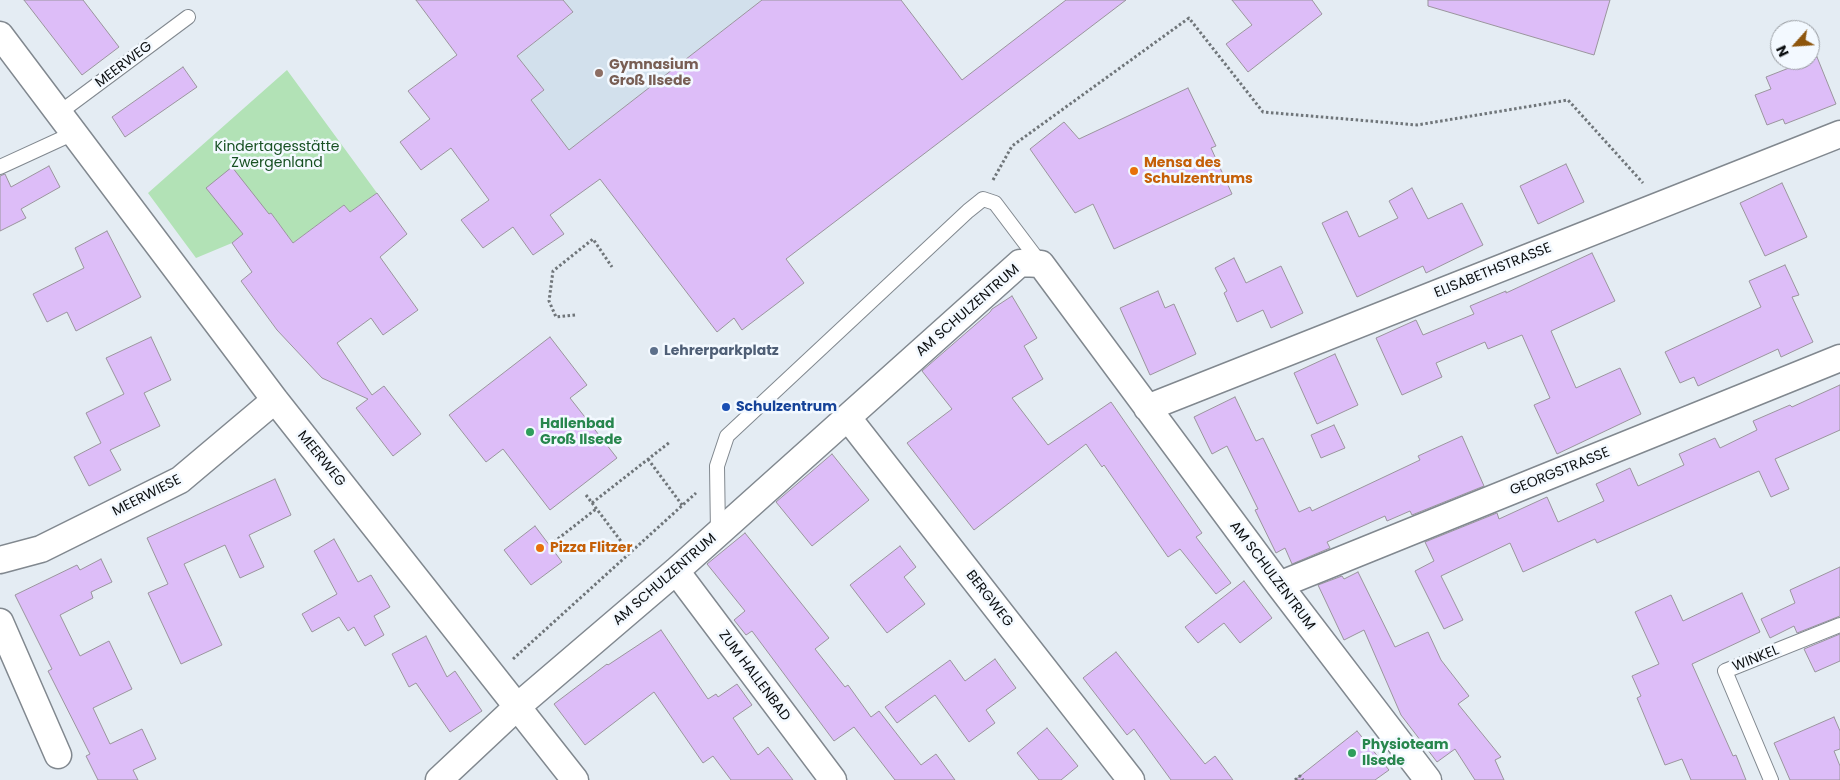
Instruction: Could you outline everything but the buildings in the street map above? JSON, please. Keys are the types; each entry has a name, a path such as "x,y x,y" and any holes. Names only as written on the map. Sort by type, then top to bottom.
{"street":[{"name":"MEERWEG","path":"0,34 274,400 575,780"},
{"name":"ELISABETHSTRASSE","path":"1147,408 1840,134"},
{"name":"AM SCHULZENTRUM","path":"439,780 518,706 718,534 1020,263 1041,264 1279,585 1428,780"},
{"name":"GEORGSTRASSE","path":"1279,585 1840,358"},
{"name":"MEERWIESE","path":"0,560 41,549 180,480 274,400"},
{"name":"BERGWEG","path":"848,418 1131,780"},
{"name":"ZUM HALLENBAD","path":"676,571 833,780"},
{"path":"0,622 58,755"}],"lane":[{"name":"MEERWEG","path":"0,167 66,123 188,16"},
{"path":"718,534 717,466 728,436 983,198 995,203 1041,264"},
{"name":"WINKEL","path":"1771,780 1725,671 1840,625"}],"path":[{"path":"983,198 1012,146 1189,18 1263,112 1417,125 1568,100 1662,204"},
{"path":"575,315 556,317 548,301 553,270 593,239 612,267"},
{"path":"592,503 670,442"},
{"path":"648,459 682,505"},
{"path":"494,676 696,493"},
{"path":"586,495 630,553"},
{"path":"550,545 596,509"},
{"path":"1295,780 1300,776 1303,780"}],"shaded area":[{"name":"Gymnasium Groß Ilsede","path":"563,0 762,0 569,150 531,100 544,90 517,56 573,13"}],"green space":[{"name":"Kindertagesstätte Zwergenland","path":"287,70 377,193 350,212 344,205 293,243 271,213 232,243 196,258 148,193"}],"place":[{"name":"Gymnasium Groß Ilsede","path":"599,73"},
{"name":"Mensa des Schulzentrums","path":"1134,171"},
{"name":"Lehrerparkplatz","path":"654,351"},
{"name":"Schulzentrum","path":"726,407"},
{"name":"Hallenbad Groß Ilsede","path":"530,432"},
{"name":"Pizza Flitzer","path":"540,548"},
{"name":"Physioteam Ilsede","path":"1352,753"}]}
